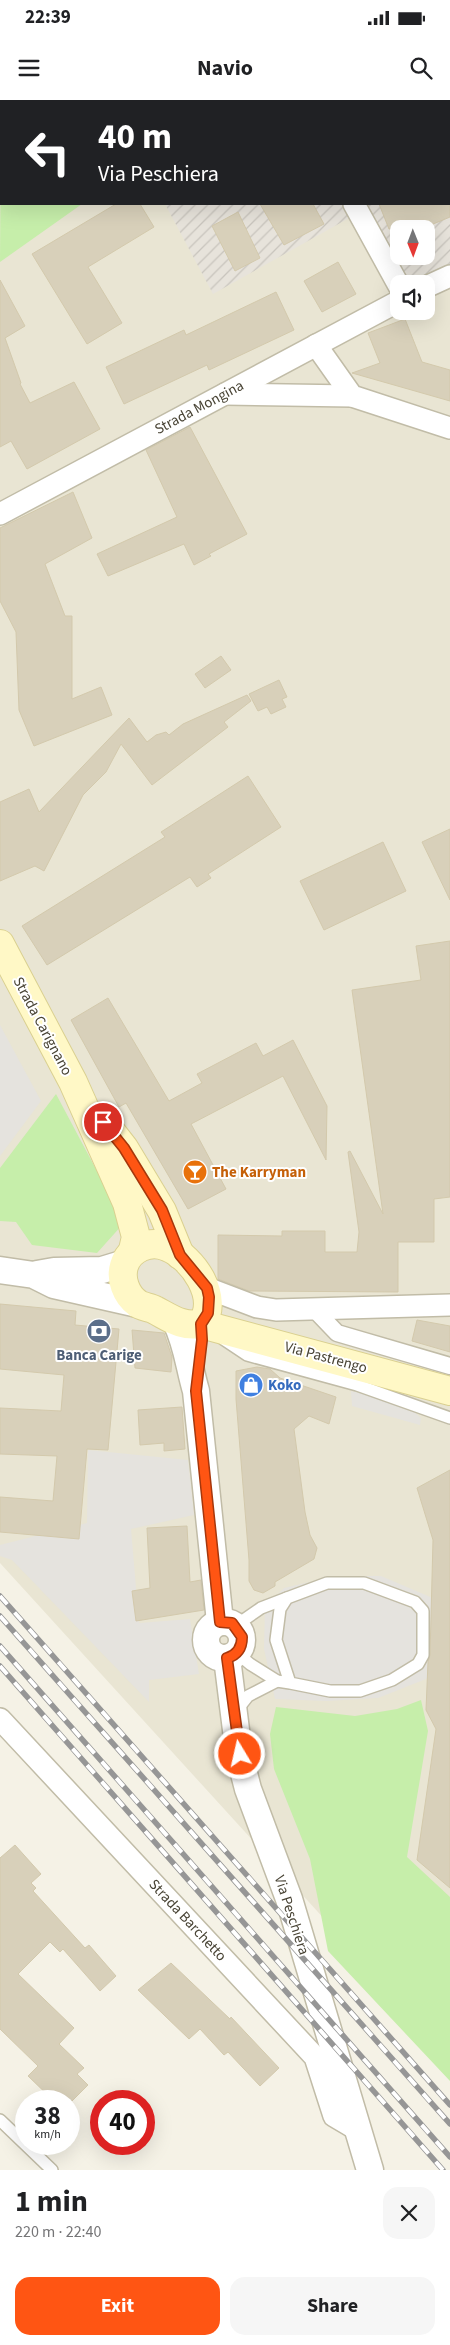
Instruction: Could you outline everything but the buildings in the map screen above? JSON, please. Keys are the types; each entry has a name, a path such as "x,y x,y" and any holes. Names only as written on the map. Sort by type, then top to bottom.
{"main road":[{"name":"Strada Carignano","path":"0,944 73,1082 127,1203 136,1237 129,1256"},
{"name":"Strada Carignano","path":"73,1082 124,1148 158,1203 180,1255"},
{"name":"Via Pastrengo","path":"129,1256 160,1245 167,1246 180,1255 198,1309"},
{"path":"129,1256 123,1280 129,1294 138,1304"},
{"name":"Via Pastrengo","path":"138,1304 153,1309 198,1309 258,1327 450,1378"},
{"name":"Via Pastrengo","path":"198,1309 450,1391"}],"street":[{"path":"355,205 393,275"},
{"path":"435,284 450,276"},
{"name":"Strada Mongina","path":"0,514 390,306"},
{"path":"316,345 352,396"},
{"path":"223,394 352,396 450,428"},
{"name":"Via Pastrengo","path":"34,1275 54,1271 102,1270 129,1256"},
{"name":"Via Pastrengo","path":"0,1270 34,1275 54,1285 138,1304"},
{"path":"198,1309 257,1307 276,1310 450,1305"},
{"name":"Via Peschiera","path":"198,1309 187,1348 188,1367 196,1391 228,1624 242,1637 240,1648 232,1656 233,1714 248,1789 289,1899 356,2129 370,2170"},
{"path":"314,1309 337,1334 450,1366"},
{"name":"Strada Barchetto","path":"0,1719 316,2057 334,2116 356,2129"}],"lane":[{"path":"198,1309 247,1355 357,1385 450,1418"},
{"path":"228,1624 261,1608 327,1583 364,1583 415,1602 426,1610 423,1655 418,1664 392,1680 360,1691 330,1691 277,1681 250,1664 232,1656"},
{"path":"287,1598 280,1608 276,1640 290,1684"},
{"path":"233,1714 248,1696 277,1681"},
{"path":"0,2120 52,2170"}],"shaded area":[{"path":"0,205 450,205 450,2057 0,1563"},
{"path":"166,205 450,205 450,288 435,295 435,275 393,275 351,217 213,294"},
{"path":"0,1025 41,1101 0,1156"},
{"path":"351,1391 406,1405 421,1418 420,1425 352,1406"},
{"path":"88,1450 188,1460 194,1515 131,1529 139,1623 190,1619 199,1674 149,1680 149,1702 12,1560 0,1556 0,1545 87,1523"},
{"path":"335,1576 381,1576 435,1599 436,1675 378,1698 327,1701 275,1699 264,1649 265,1607 284,1588"}],"green space":[{"path":"0,205 81,205 0,262"},
{"path":"56,1094 115,1205 123,1224 97,1253 32,1245 16,1222 0,1221 0,1168"},
{"path":"421,1700 428,1731 407,1857 450,1897 450,2081 328,1951 310,1859 274,1769 270,1734 276,1707 355,1716 397,1709"}],"railway":[{"path":"0,1596 450,2105"},
{"path":"0,1616 450,2124"},
{"path":"0,1646 450,2157"},
{"path":"0,1666 443,2170"}],"place":[{"name":"The Karryman","path":"195,1172"},
{"name":"Banca Carige","path":"99,1331"},
{"name":"Koko","path":"251,1385"}],"route":[{"path":"103,1122 124,1148 162,1210 180,1255 207,1288 209,1297 208,1313 201,1324 202,1340 196,1391 220,1622 232,1623 240,1631 242,1637 237,1653 227,1658 233,1714 240,1754"}]}
